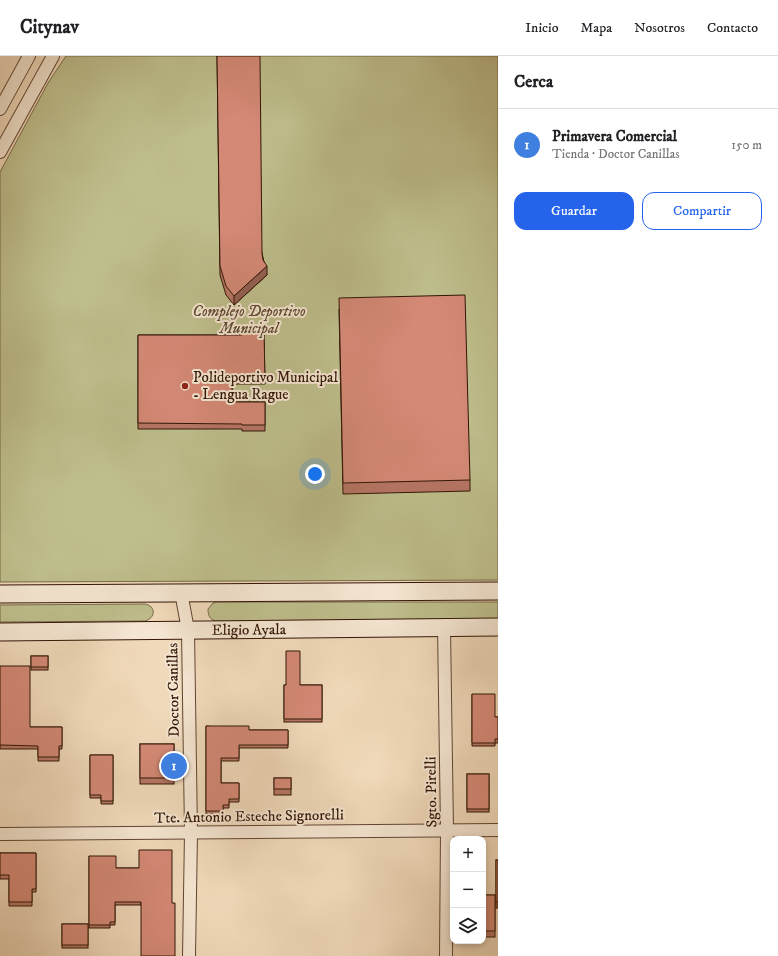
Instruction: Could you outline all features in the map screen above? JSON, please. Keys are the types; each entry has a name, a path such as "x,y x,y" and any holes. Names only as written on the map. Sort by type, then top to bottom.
{"street":[{"path":"0,109 28,56"},
{"path":"0,152 53,56"},
{"path":"0,594 498,591"},
{"name":"Doctor Canillas","path":"181,592 188,630 190,833 189,956"},
{"name":"Sgto. Pirelli","path":"444,627 447,830 446,956"},
{"name":"Eligio Ayala","path":"0,632 498,627"},
{"name":"Tte. Antonio Esteche Signorelli","path":"0,834 498,830"}],"green space":[{"name":"Complejo Deportivo Municipal","path":"66,56 498,56 498,580 0,582 0,172 48,83"},
{"path":"498,602 498,621 217,621 210,617 208,614 208,609 213,603"},
{"path":"0,605 149,605 153,609 153,615 145,621 0,622"}],"building":[{"path":"217,56 260,56 262,253 263,260 267,266 234,296 226,286 220,266"},
{"path":"465,295 470,480 343,483 339,298"},
{"name":"Polideportivo Municipal - Lengua Rague","path":"242,333 264,333 265,379 232,379 232,402 265,402 265,425 138,423 138,335 242,335"},
{"path":"286,651 300,651 300,685 322,685 322,719 284,719"},
{"path":"31,656 48,656 48,667 31,667"},
{"path":"0,666 30,666 30,727 62,727 62,746 59,746 59,757 38,757 38,746 0,745"},
{"path":"472,694 495,694 495,717 498,717 498,739 495,739 495,743 472,743"},
{"path":"206,726 249,726 249,730 288,730 288,745 239,745 239,758 221,758 221,783 239,783 239,799 229,799 229,805 223,805 223,811 206,811"},
{"path":"140,744 174,744 174,778 140,778"},
{"path":"90,755 113,755 113,801 101,801 101,795 90,795"},
{"path":"467,774 489,774 489,809 467,809"},
{"path":"274,778 291,778 291,789 274,789"},
{"path":"139,850 172,850 172,903 175,903 175,956 141,956 141,902 115,902 115,922 110,922 110,925 89,925 89,856 116,856 116,868 139,868"},
{"path":"0,853 36,853 36,889 32,889 32,902 9,902 9,875 0,875"},
{"path":"496,860 498,860 498,902 496,902"},
{"path":"486,895 495,895 495,931 486,931"},
{"path":"62,924 88,924 88,945 62,945"}],"place":[{"name":"Polideportivo Municipal - Lengua Rague","path":"185,386"},
{"name":"Primavera Comercial","path":"174,766"}]}
